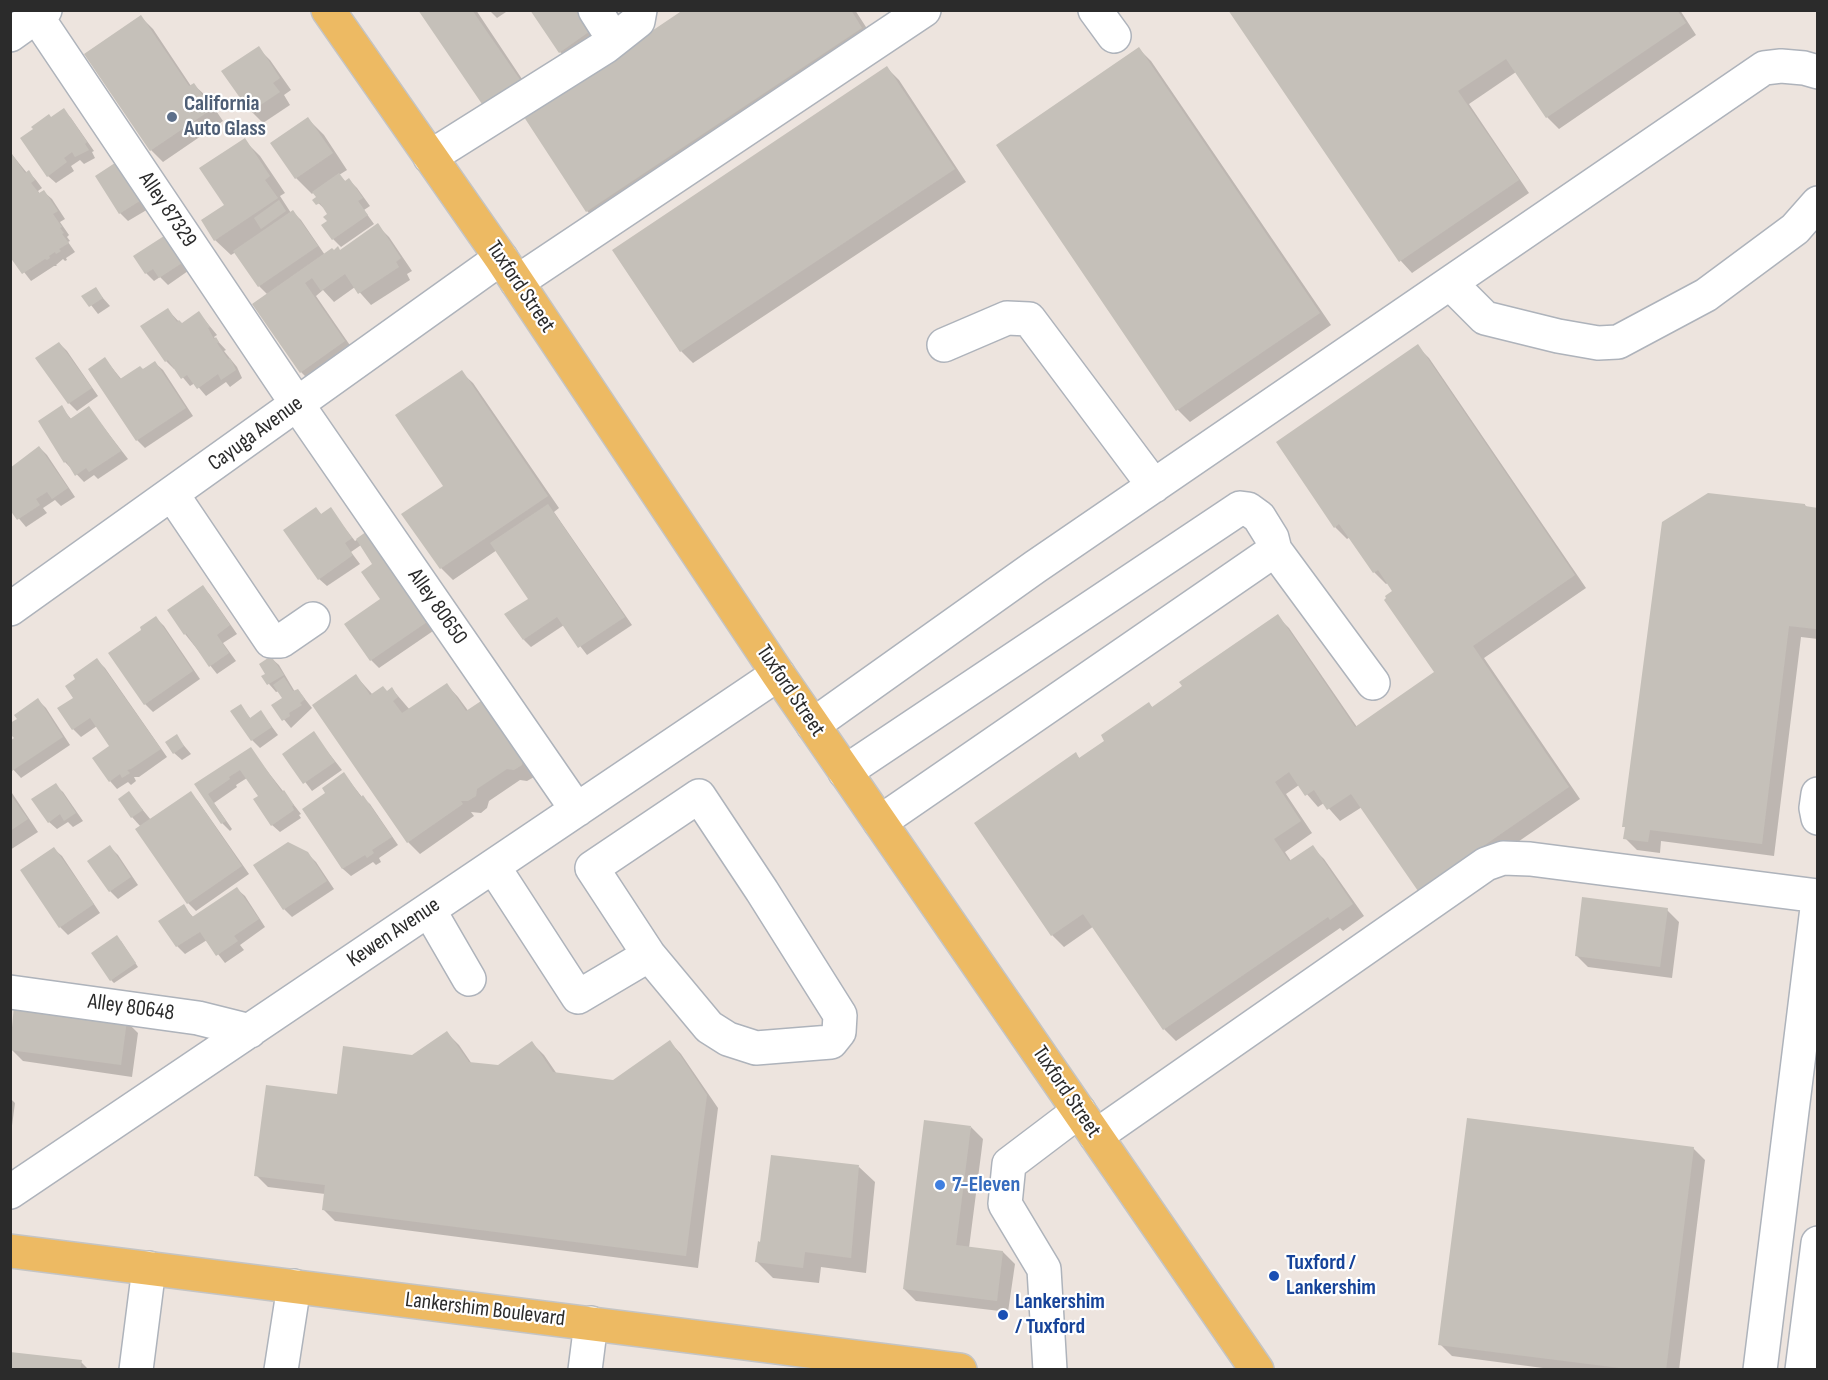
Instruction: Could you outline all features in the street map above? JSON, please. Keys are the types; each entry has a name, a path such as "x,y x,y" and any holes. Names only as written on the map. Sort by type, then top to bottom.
{"main road":[{"name":"Tuxford Street","path":"328,10 509,270 778,674 1257,1370"},
{"name":"Lankershim Boulevard","path":"10,1251 960,1370"}],"street":[{"path":"595,10 614,40"},
{"path":"430,157 614,40 638,21 640,10"},
{"name":"Cayuga Avenue","path":"10,609 297,404 924,10"},
{"path":"1095,10 1114,36"},
{"path":"10,35 41,14"},
{"name":"Alley 87329","path":"41,14 297,404"},
{"path":"813,725 1154,486 1764,68 1781,66 1818,72"},
{"path":"1450,283 1485,318 1558,336 1598,343 1618,342 1706,295 1795,229 1818,203"},
{"path":"944,345 1007,318 1029,319 1154,486"},
{"name":"Alley 80650","path":"297,404 577,810"},
{"path":"172,494 271,641 281,641 313,620"},
{"path":"845,772 1240,508 1248,509 1259,517 1272,538 1275,550 1373,683"},
{"path":"880,822 1275,550"},
{"name":"Kewen Avenue","path":"10,1192 778,674"},
{"path":"1818,794 1816,808 1818,818"},
{"path":"699,796 840,1015 839,1032 831,1042 756,1048 728,1039 702,1019 649,956 592,868 699,796"},
{"path":"1050,1370 1044,1269 1005,1204 1009,1164 1087,1123 1485,864 1503,858 1530,859 1818,898 1760,1370"},
{"path":"493,866 578,997 649,956"},
{"path":"429,910 469,980"},
{"name":"Alley 80648","path":"10,992 198,1018 250,1031"},
{"path":"1802,1370 1817,1251"},
{"path":"135,1370 149,1268"},
{"path":"281,1370 294,1286"},
{"path":"585,1370 591,1323"}],"building":[{"path":"418,10 472,10 521,81 484,107"},
{"path":"530,10 580,10 593,29 559,53"},
{"path":"683,10 851,10 862,28 586,212 524,117"},
{"path":"1228,10 1677,10 1686,23 1546,118 1506,59 1458,91 1519,180 1399,262"},
{"path":"141,15 189,86 194,83 212,109 150,151 84,54"},
{"path":"259,46 280,78 273,83 280,92 250,112 221,71"},
{"path":"1139,47 1320,313 1176,411 996,145"},
{"path":"887,66 955,169 680,352 612,250"},
{"path":"64,108 87,142 85,144 89,150 75,157 72,152 64,158 67,162 47,177 20,138 49,114 51,117"},
{"path":"308,117 333,153 295,179 270,143"},
{"path":"245,138 270,176 265,180 278,198 214,241 201,220 224,205 199,168"},
{"path":"10,151 25,173 29,170 35,180 31,183 39,193 44,190 58,211 53,214 69,243 59,249 61,251 56,254 55,252 47,260 45,259 22,274 10,257"},
{"path":"118,161 143,199 119,214 95,176"},
{"path":"339,173 345,181 349,178 363,198 358,201 368,215 332,240 321,225 327,221 323,217 327,214 320,203 316,205 312,200 316,197 312,192"},
{"path":"279,200 286,211 261,229 254,218"},
{"path":"293,210 318,246 258,287 233,251"},
{"path":"378,223 401,258 396,262 399,267 358,294 345,274 321,291 312,278 305,283 345,341 300,373 252,304 332,248 334,250 338,246 340,250"},
{"path":"164,236 182,263 159,278 153,269 145,274 133,256"},
{"path":"96,287 103,298 89,307 81,296"},
{"path":"168,308 177,322 179,320 182,323 199,311 210,327 208,328 214,339 216,337 219,342 217,343 228,359 230,358 236,370 221,380 218,374 197,389 187,375 181,379 168,360 165,362 140,326"},
{"path":"59,342 92,388 68,404 35,358"},
{"path":"1418,344 1575,575 1473,646 1569,787 1418,891 1351,794 1327,810 1314,790 1305,796 1289,772 1275,782 1301,821 1274,839 1289,861 1313,845 1353,904 1330,920 1328,917 1163,1030 1083,914 1051,936 974,823 1076,752 1079,758 1104,741 1101,735 1149,702 1152,707 1182,686 1179,682 1278,614 1355,727 1434,672 1384,600 1385,596 1392,591 1378,570 1373,573 1339,524 1334,528 1276,442"},
{"path":"105,357 120,379 140,366 143,369 155,361 186,408 136,441 88,369"},
{"path":"462,370 548,496 440,569 401,514 443,486 395,415"},
{"path":"62,405 70,419 89,406 121,451 89,472 86,468 75,476 66,461 64,463 38,421"},
{"path":"39,446 68,488 52,499 47,492 36,499 40,505 17,520 10,510 10,468"},
{"path":"1708,493 1805,504 1805,506 1818,508 1816,629 1789,626 1762,844 1650,830 1648,842 1623,839 1625,827 1622,827 1662,522"},
{"path":"548,504 625,617 578,648 557,617 523,640 504,614 528,599 490,543"},
{"path":"316,507 321,514 331,507 352,538 345,543 353,555 318,580 283,530"},
{"path":"370,529 430,620 370,661 344,624 380,599 361,572 372,564 356,539"},
{"path":"203,585 230,625 217,635 229,653 209,667 167,610"},
{"path":"156,616 193,671 144,705 108,653 141,630 140,627"},
{"path":"271,656 284,675 267,685 261,676 265,674 259,664"},
{"path":"97,658 161,749 127,770 130,773 122,778 120,774 109,782 92,758 109,746 90,718 72,730 57,708 73,698 65,686 75,679 73,675"},
{"path":"356,674 370,695 383,686 387,691 392,687 398,697 393,701 402,713 447,683 466,711 484,699 523,760 522,765 514,770 507,769 477,789 476,796 468,801 461,801 463,804 407,843 312,705"},
{"path":"284,677 293,691 298,689 305,699 300,703 302,705 289,713 290,716 282,721 271,705 282,698 273,685"},
{"path":"38,698 63,737 12,771 10,741 14,738 10,734 10,723 17,719 14,715"},
{"path":"241,704 250,718 261,710 272,727 251,741 230,711"},
{"path":"314,731 335,762 303,784 282,754"},
{"path":"177,734 184,746 173,754 165,742"},
{"path":"251,747 282,792 284,790 294,805 292,806 294,810 271,826 253,799 258,796 240,770 208,794 226,821 221,824 194,784"},
{"path":"344,772 392,837 372,850 374,853 367,858 365,855 342,869 302,809 325,793 322,788"},
{"path":"56,783 76,813 64,821 60,814 48,823 31,799"},
{"path":"129,791 143,810 131,818 118,799"},
{"path":"191,791 242,866 187,904 135,829"},
{"path":"10,794 28,819 10,831"},
{"path":"288,842 308,852 327,881 283,910 253,865"},
{"path":"110,845 131,877 109,892 87,861"},
{"path":"54,847 94,904 59,928 20,870"},
{"path":"237,887 259,919 234,936 238,941 216,956 200,932 176,947 158,921 184,904 192,917"},
{"path":"1582,897 1668,908 1660,967 1575,956"},
{"path":"117,935 136,963 110,981 91,953"},
{"path":"14,1005 127,1020 121,1065 10,1050"},
{"path":"447,1031 469,1062 498,1065 532,1041 553,1072 613,1080 670,1040 707,1095 686,1256 322,1210 325,1185 254,1176 266,1085 337,1094 343,1046 412,1055"},
{"path":"1467,1118 1694,1147 1666,1370 1636,1370 1438,1345"},
{"name":"7-Eleven","path":"924,1120 971,1126 956,1245 1003,1251 997,1301 903,1289"},
{"path":"771,1155 859,1165 851,1258 805,1252 803,1268 755,1262 758,1241 760,1242"},
{"path":"10,1352 82,1360 80,1370 10,1370"}],"place":[{"name":"California Auto Glass","path":"172,117"},
{"name":"7-Eleven","path":"940,1185"},
{"name":"Tuxford / Lankershim","path":"1274,1276"},
{"name":"Lankershim / Tuxford","path":"1003,1315"}]}
